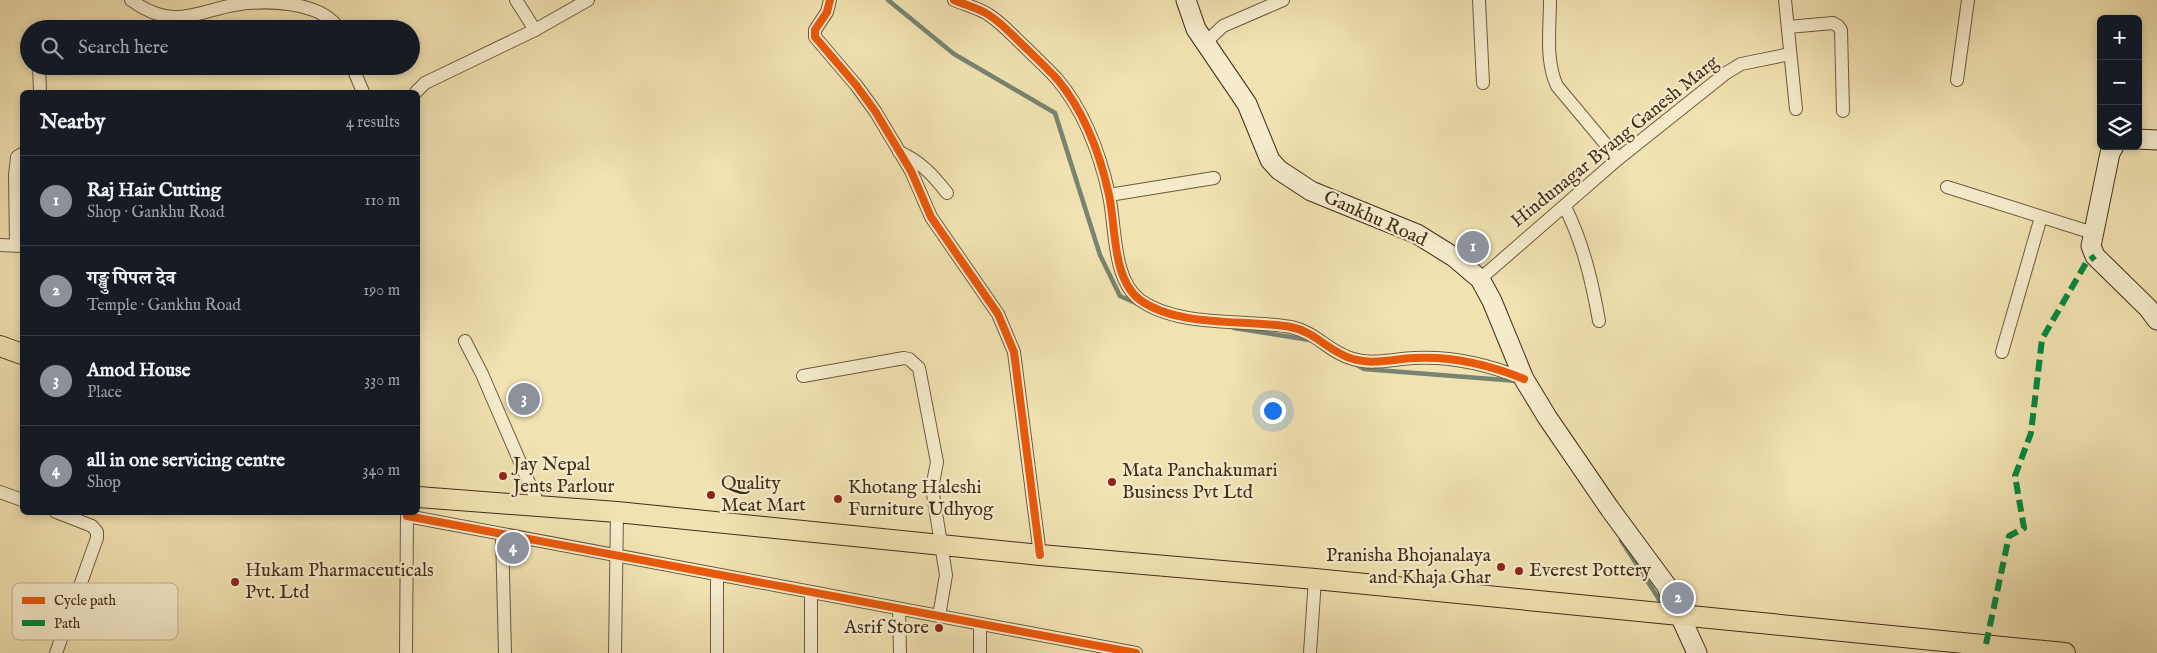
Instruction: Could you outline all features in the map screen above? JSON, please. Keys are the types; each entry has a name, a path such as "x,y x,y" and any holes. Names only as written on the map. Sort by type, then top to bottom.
{"main road":[{"name":"Gankhu Road","path":"1186,0 1196,30 1247,104 1270,160 1279,170 1311,191 1417,234 1454,257 1480,279 1492,301 1524,379 1547,417 1610,509 1666,585 1697,653"},
{"path":"2142,139 2157,140"},
{"path":"2112,150 2091,246 2094,256 2148,308 2157,320"},
{"path":"0,346 20,353"},
{"path":"420,497 617,512 943,546 1315,579 2065,653"}],"street":[{"path":"131,0 151,11 173,17 235,5 280,3 298,5 315,11 326,20"},
{"path":"516,0 535,30"},
{"path":"418,90 425,83 535,30 588,0"},
{"path":"830,0 828,12 815,30 815,36 875,111 911,171 931,217 998,314 1014,352 1040,555"},
{"path":"954,0 989,15 1058,80 1081,116 1094,144 1109,194 1118,263 1123,279 1131,292 1140,300 1154,308 1192,317 1292,327 1312,334 1336,352 1353,359 1373,362 1416,358 1455,360 1498,368 1524,379"},
{"path":"1206,42 1223,26 1282,0"},
{"path":"1479,0 1483,84"},
{"path":"1550,0 1550,59 1552,74 1557,86 1618,160"},
{"path":"1785,0 1796,110"},
{"path":"1957,80 1968,0"},
{"path":"1788,27 1833,23 1842,30 1843,111"},
{"name":"Hindunagar Byang Ganesh Marg","path":"1480,279 1618,160 1726,73 1741,64 1790,54"},
{"path":"40,75 40,90"},
{"path":"356,75 362,90"},
{"path":"899,152 913,158 931,173 947,193"},
{"path":"0,245 19,246 15,176 18,157 20,156"},
{"path":"1109,194 1214,178"},
{"path":"1947,188 2093,233"},
{"path":"1565,207 1576,229 1591,280 1599,321"},
{"path":"2002,352 2041,217"},
{"path":"464,341 482,374 539,506"},
{"path":"802,376 904,358 909,358 919,368 937,462 932,488 943,546 946,575 939,616"},
{"path":"0,492 20,499"},
{"path":"615,653 617,512"},
{"path":"64,515 92,526 97,532 97,538 81,583"},
{"path":"406,653 407,515"},
{"path":"412,515 502,534 939,616 1067,647 1136,653"},
{"path":"502,534 505,653"},
{"path":"717,575 717,653"},
{"path":"1310,653 1315,579"},
{"path":"811,593 811,653"},
{"path":"899,609 900,653"},
{"path":"980,625 980,653"},
{"path":"56,653 61,640"}],"waterway":[{"path":"888,0 954,54 1055,113 1100,255 1120,296 1138,304"},
{"path":"1234,328 1310,340"},
{"path":"1355,364 1364,369 1517,381"},
{"path":"1621,540 1664,607"}],"marked path":[{"path":"1986,644 2009,536 2024,528 2015,476 2031,433 2042,339 2086,263 2095,256"}],"cycle path":[{"path":"830,0 827,12 815,30 815,37 856,85 875,111 911,171 931,217 998,314 1014,352 1040,555"},
{"path":"954,0 981,10 1009,31 1054,75 1076,105 1096,149 1105,180 1117,252 1124,279 1131,291 1140,300 1156,309 1193,319 1291,327 1308,333 1345,356 1361,361 1376,362 1414,358 1442,358 1470,362 1524,379"},
{"path":"407,516 1136,653"}],"place":[{"name":"Raj Hair Cutting","path":"1473,247"},
{"name":"Amod House","path":"524,399"},
{"name":"Jay Nepal Jents Parlour","path":"503,476"},
{"name":"Mata Panchakumari Business Pvt Ltd","path":"1112,482"},
{"name":"Quality Meat Mart","path":"711,495"},
{"name":"Khotang Haleshi Furniture Udhyog","path":"838,499"},
{"name":"all in one servicing centre","path":"513,548"},
{"name":"Pranisha Bhojanalaya and Khaja Ghar","path":"1501,567"},
{"name":"Everest Pottery","path":"1519,571"},
{"name":"Hukam Pharmaceuticals Pvt. Ltd","path":"235,582"},
{"name":"गङ्खु पिपल देव","path":"1678,598"},
{"name":"Asrif Store","path":"939,628"}]}
